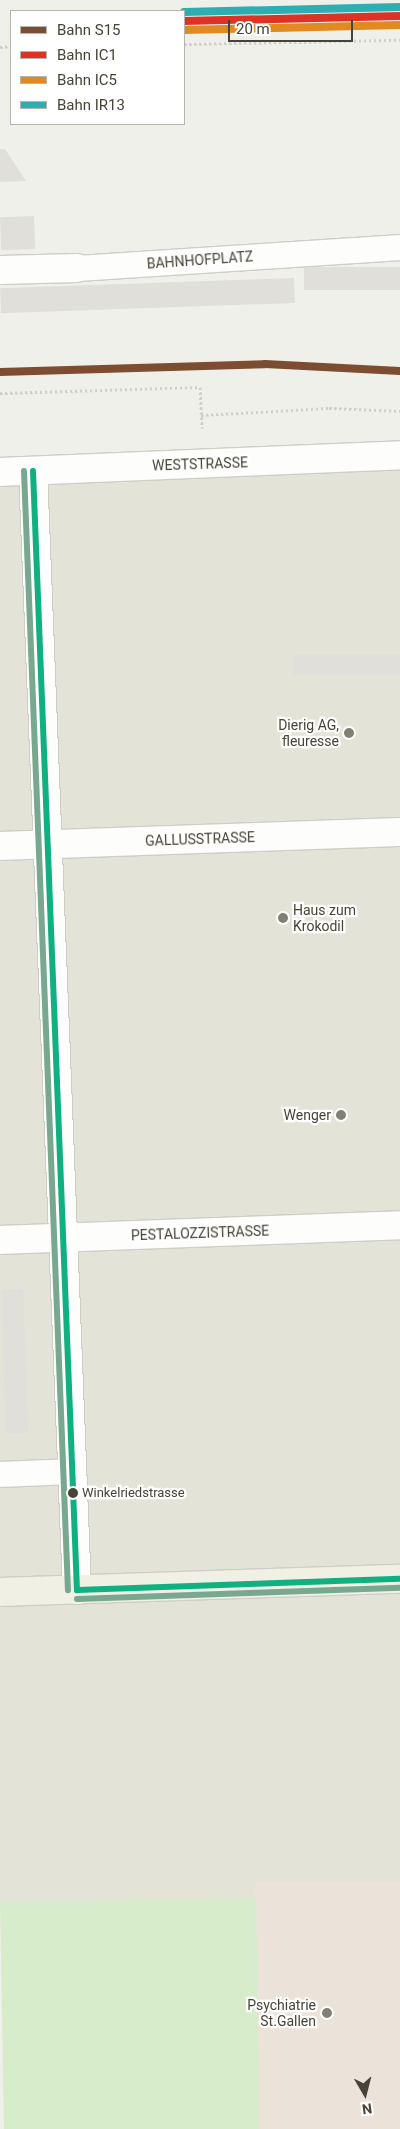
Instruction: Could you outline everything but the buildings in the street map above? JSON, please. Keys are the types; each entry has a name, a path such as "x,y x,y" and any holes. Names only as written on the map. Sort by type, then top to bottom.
{"main road":[{"path":"0,1592 400,1580"}],"street":[{"name":"BAHNHOFPLATZ","path":"0,270 77,268"},
{"name":"WESTSTRASSE","path":"0,472 400,455"},
{"path":"33,471 50,845 77,1590"},
{"name":"GALLUSSTRASSE","path":"0,846 400,832"},
{"name":"PESTALOZZISTRASSE","path":"0,1240 400,1225"}],"lane":[{"name":"BAHNHOFPLATZ","path":"77,268 400,246"},
{"path":"0,1474 72,1471"}],"path":[{"path":"185,44 400,40"},
{"path":"0,393 200,387"},
{"path":"201,415 329,408 400,411"}],"shaded area":[{"path":"0,149 5,149 26,181 0,182"},
{"path":"34,216 35,249 1,250 0,217"},
{"path":"304,267 400,267 400,290 304,290"},
{"path":"294,278 295,303 1,313 0,288"},
{"path":"400,455 400,1882 256,1898 0,1908 0,472"},
{"path":"293,655 400,655 400,675 293,675"},
{"path":"23,1289 28,1433 6,1434 1,1290"},
{"name":"Psychiatrie St.Gallen","path":"255,1882 400,1882 400,2129 255,2129"}],"green space":[{"path":"256,1898 260,2129 4,2129 0,1902"}],"rail line":[{"name":"IR13","path":"185,12 400,7"},
{"name":"IC1","path":"185,21 400,16"},
{"name":"IC5","path":"185,30 400,25"},
{"name":"S15","path":"0,372 265,364 400,371"}],"transit line":[{"path":"24,471 68,1590"},
{"path":"33,471 77,1590"},
{"path":"77,1590 400,1579"},
{"path":"77,1599 400,1588"}],"place":[{"name":"Dierig AG, fleuresse","path":"349,733"},
{"name":"Haus zum Krokodil","path":"283,918"},
{"name":"Wenger","path":"341,1115"},
{"name":"Winkelriedstrasse","path":"73,1493"},
{"name":"Psychiatrie St.Gallen","path":"327,2013"}]}
